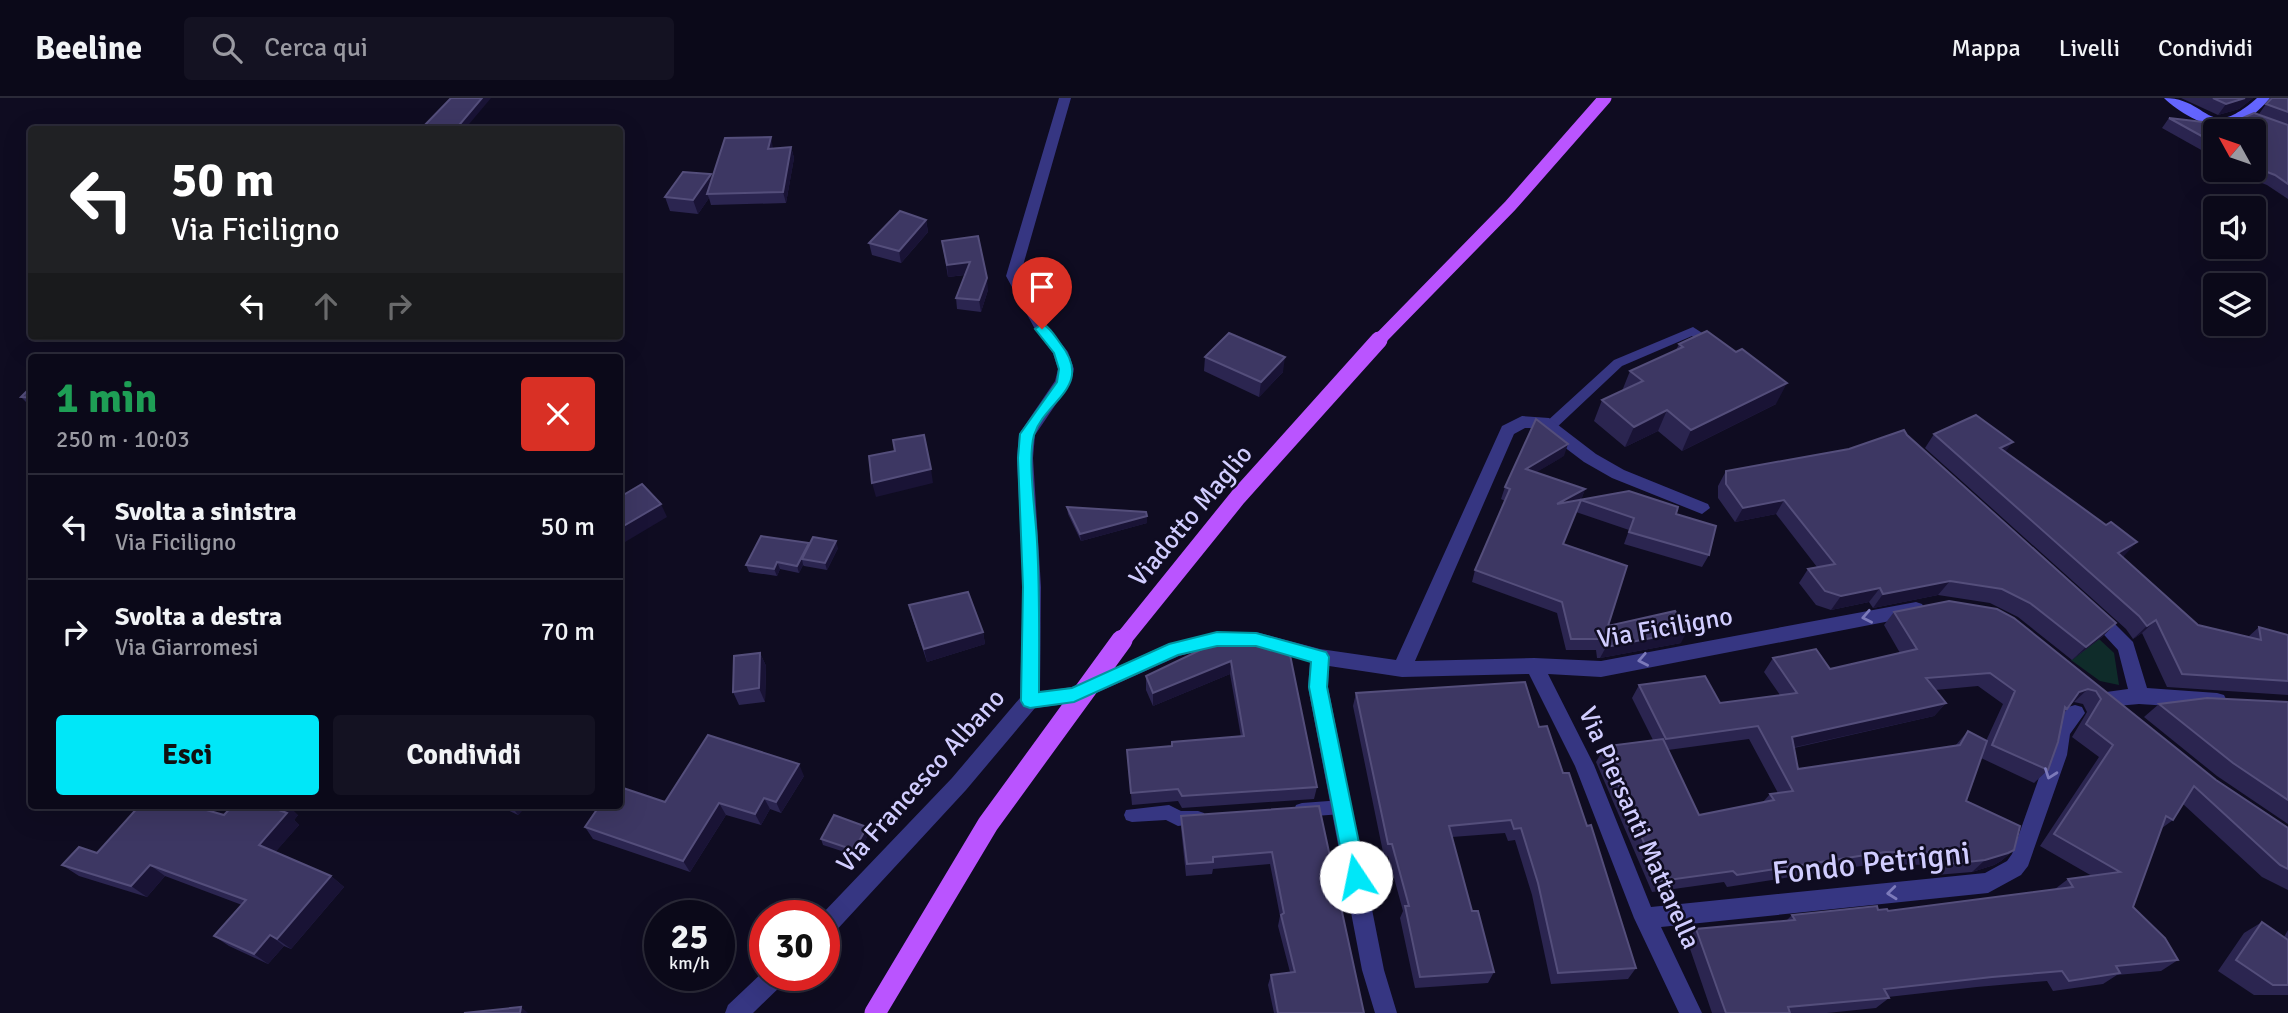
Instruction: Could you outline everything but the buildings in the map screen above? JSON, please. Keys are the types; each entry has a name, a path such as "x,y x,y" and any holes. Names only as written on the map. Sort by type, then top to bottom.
{"main road":[{"name":"Viadotto Maglio","path":"875,1013 988,824 1118,646 1238,497 1383,335 1510,206 1605,98"},
{"path":"2170,98 2203,118 2219,123 2250,117 2264,98"}],"street":[{"path":"1030,701 1032,587 1025,458 1027,434 1063,382 1066,369 1060,352 1042,329 1013,276 1065,98"},
{"path":"1402,668 1508,430 1533,420 1550,426 1590,458 1618,474 1702,508"},
{"path":"2076,597 2126,647 2139,696"},
{"name":"Via Ficiligno","path":"1030,701 1074,695 1175,649 1217,639 1256,639 1320,657 1402,668 1601,668 1934,606"},
{"path":"1320,657 1318,687 1373,970 1386,1013"},
{"name":"Via Piersanti Mattarella","path":"1534,666 1584,765 1645,918 1691,1013"},
{"path":"2090,697 2139,696 2234,702"},
{"path":"2090,697 2126,716"},
{"name":"Fondo Petrigni","path":"1645,918 1989,883 2014,868 2021,859 2057,755 2061,731 2090,697"},
{"name":"Via Francesco Albano","path":"840,911 959,785 1030,701"},
{"path":"736,1013 759,991"}],"lane":[{"path":"1550,426 1618,363 1692,331 1727,355"},
{"path":"1287,811 1342,807"},
{"path":"1132,815 1169,812 1178,819 1219,816"}],"green space":[{"path":"2099,639 2114,653 2119,685 2100,681 2071,660"}],"route":[{"path":"1042,329 1060,352 1066,369 1063,382 1027,434 1025,458 1032,587 1030,701 1074,695 1175,649 1217,639 1256,639 1320,657 1318,687 1356,877"}]}
